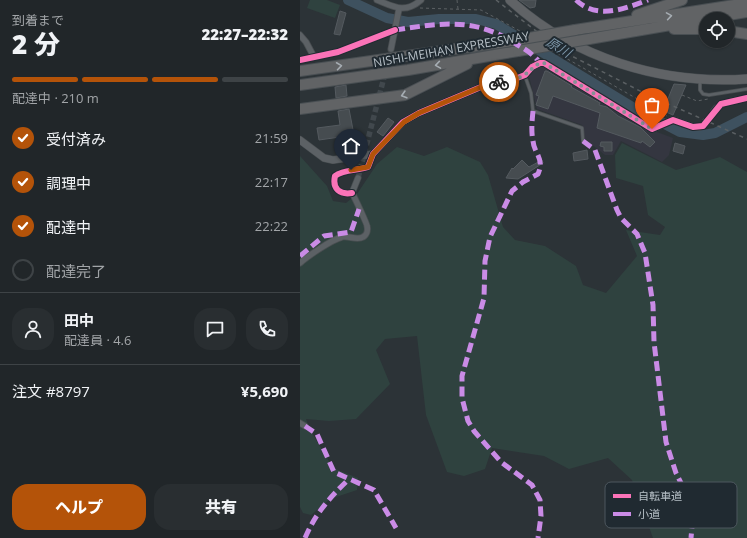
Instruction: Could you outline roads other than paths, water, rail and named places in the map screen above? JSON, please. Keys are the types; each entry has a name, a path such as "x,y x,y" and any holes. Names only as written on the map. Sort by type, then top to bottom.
{"highway":[{"path":"510,0 546,28 604,56 649,73 700,80 747,79"},
{"path":"575,30 647,12 682,0"},
{"name":"NISHI-MEIHAN EXPRESSWAY","path":"300,71 505,42 747,3"},
{"name":"NISHI-MEIHAN EXPRESSWAY","path":"300,85 476,59 747,12"},
{"path":"589,39 666,30 699,29"},
{"path":"735,32 747,34"},
{"path":"300,109 405,95 476,59"}],"street":[{"path":"377,0 399,11 413,7 421,0"},
{"path":"391,49 399,11"},
{"path":"300,60 338,52 396,28"},
{"path":"300,35 306,42 314,57"},
{"path":"352,193 344,194 336,189 334,184 335,176 341,172 368,167 373,154 404,122 419,113 481,87 512,80 525,75 532,66 540,63 544,63 652,129 673,120 693,127 699,127"},
{"path":"300,140 324,158 333,160 373,154"},
{"path":"352,193 358,178"},
{"path":"300,263 309,255 342,237 363,237 367,232 368,224 363,219 358,202 352,193"}],"lane":[{"path":"525,75 531,94 533,111 568,124 580,126 582,128 583,141"},
{"path":"700,80 700,90 703,94 709,95 747,89"}],"waterway":[{"name":"原川","path":"348,0 387,18 408,22 439,19 476,19 496,24 634,108 680,132 703,135 715,133 747,117"}],"tunnel":[{"path":"358,178 389,58"},
{"path":"699,127 707,122 719,106 731,101 747,98"}],"railway":[{"path":"496,0 562,51 644,93 747,139"}]}
